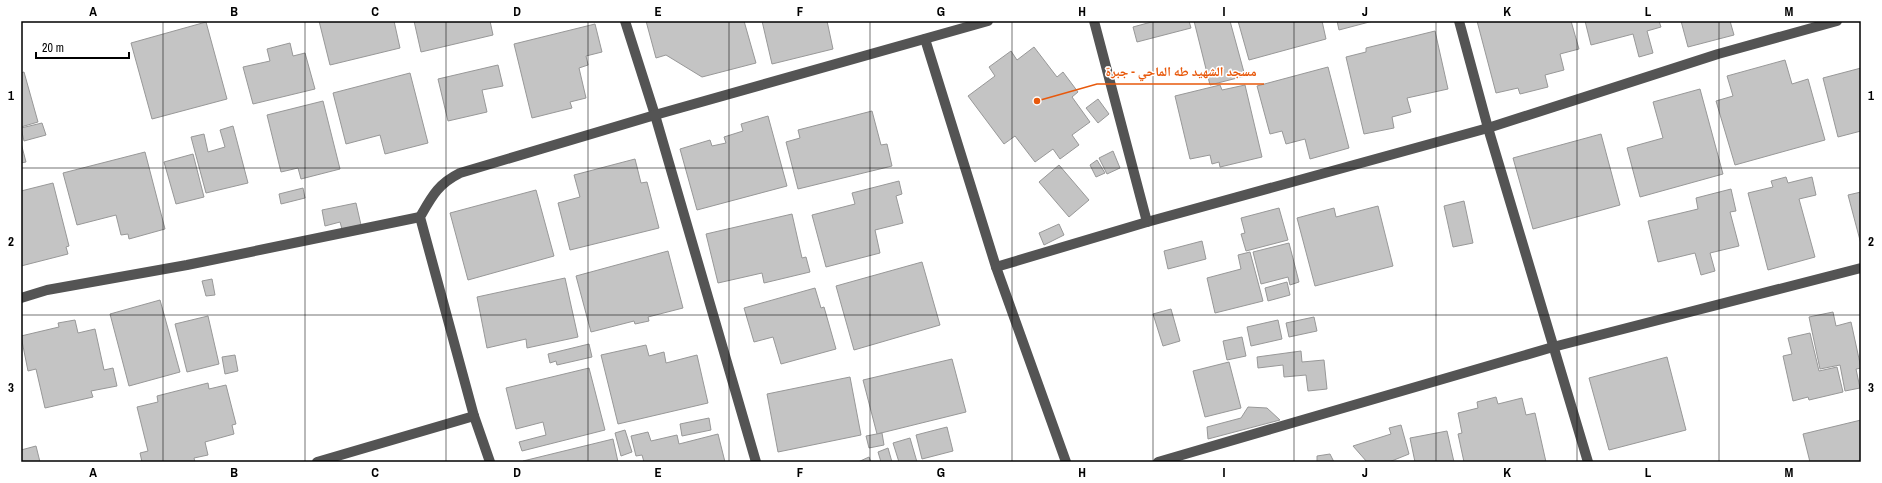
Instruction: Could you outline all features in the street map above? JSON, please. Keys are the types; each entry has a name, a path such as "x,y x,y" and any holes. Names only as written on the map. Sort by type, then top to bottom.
{"street":[{"path":"625,21 655,115 756,462"},
{"path":"490,462 474,416 420,217 434,192 446,180 460,173 655,115 988,21"},
{"path":"1094,21 1147,222"},
{"path":"1458,21 1488,128 1588,462"},
{"path":"996,267 1147,222 1488,128 1718,54 1836,21"},
{"path":"925,39 996,267 1066,462"},
{"path":"21,298 47,290 187,265 420,217"},
{"path":"1158,462 1553,347 1861,268"},
{"path":"317,462 474,416"}],"building":[{"path":"319,21 394,21 400,48 330,65"},
{"path":"414,21 490,21 493,35 421,52"},
{"path":"646,21 744,21 756,63 702,77 666,55 656,58"},
{"path":"762,21 827,21 833,49 772,64"},
{"path":"1155,21 1189,21 1191,28 1137,42 1133,27"},
{"path":"1194,21 1230,21 1245,76 1210,85"},
{"path":"1238,21 1322,21 1326,39 1249,60"},
{"path":"1337,21 1373,21 1339,30"},
{"path":"1477,21 1571,21 1579,49 1560,54 1564,70 1545,75 1548,87 1520,94 1518,88 1496,93"},
{"path":"1585,21 1659,21 1661,27 1647,31 1653,53 1639,57 1633,34 1591,45"},
{"path":"1681,21 1730,21 1734,35 1688,47"},
{"path":"206,22 227,99 152,119 131,43"},
{"path":"595,24 602,52 586,56 588,65 579,68 586,98 570,102 572,108 532,118 514,44"},
{"path":"1435,31 1448,89 1407,98 1411,112 1392,117 1394,128 1364,134 1346,57 1366,52 1366,48"},
{"path":"290,43 293,56 305,53 315,89 253,104 243,67 270,61 267,49"},
{"path":"1034,47 1057,77 1063,72 1078,92 1072,97 1090,122 1072,135 1079,145 1060,159 1053,149 1035,162 1015,136 1004,144 968,96 995,76 989,67 1011,51 1017,60"},
{"path":"1785,60 1792,84 1808,79 1825,140 1735,165 1716,101 1733,96 1727,76"},
{"path":"498,65 503,86 482,90 487,112 448,121 438,79"},
{"path":"1328,67 1349,148 1310,159 1305,139 1286,144 1282,131 1270,134 1257,86"},
{"path":"1861,68 1861,131 1838,137 1823,78"},
{"path":"24,72 38,122 21,127 21,73"},
{"path":"410,73 428,143 385,154 380,135 346,144 333,93"},
{"path":"1220,85 1222,90 1245,85 1262,157 1220,167 1219,162 1212,164 1210,155 1190,159 1175,96"},
{"path":"1700,89 1723,174 1640,197 1627,148 1663,138 1653,102"},
{"path":"1098,99 1109,114 1098,123 1086,108"},
{"path":"323,101 340,169 301,179 298,168 281,172 267,115"},
{"path":"872,111 881,145 887,144 892,166 798,189 786,142 800,138 798,130"},
{"path":"768,116 787,186 697,210 680,149 710,140 712,146 726,143 724,137 743,131 741,124"},
{"path":"42,123 46,135 24,141 21,128"},
{"path":"233,126 248,183 206,193 191,137 204,134 208,152 225,147 220,130"},
{"path":"1601,134 1620,205 1533,229 1513,158"},
{"path":"21,143 26,162 21,163"},
{"path":"1113,151 1120,168 1107,174 1099,158"},
{"path":"145,152 165,229 129,239 128,234 121,235 116,215 77,225 63,173"},
{"path":"193,154 204,197 176,204 164,162"},
{"path":"635,159 641,183 647,182 659,228 570,250 558,203 580,197 574,175"},
{"path":"1097,160 1105,173 1096,177 1090,165"},
{"path":"1059,165 1089,200 1069,217 1039,182"},
{"path":"1786,177 1788,183 1812,177 1816,195 1799,199 1815,257 1768,270 1748,193 1773,187 1771,181"},
{"path":"899,181 902,194 896,196 903,223 875,230 880,253 826,267 812,215 855,204 852,193"},
{"path":"53,183 69,246 66,247 68,254 21,266 21,191"},
{"path":"303,188 305,198 281,204 279,194"},
{"path":"1731,189 1736,211 1730,212 1739,246 1710,253 1715,271 1701,275 1695,253 1658,262 1648,221 1698,209 1696,198"},
{"path":"536,190 554,256 468,280 450,213"},
{"path":"1861,192 1861,244 1848,195"},
{"path":"1464,201 1473,243 1453,247 1444,206"},
{"path":"356,203 361,225 342,229 340,222 325,226 322,210"},
{"path":"1378,206 1393,266 1315,286 1297,218 1334,208 1336,217"},
{"path":"1279,208 1288,240 1246,251 1241,234 1245,233 1241,218"},
{"path":"792,214 802,258 806,257 810,272 764,283 762,273 718,283 706,234"},
{"path":"1059,224 1064,235 1044,245 1039,233"},
{"path":"1202,241 1206,259 1168,269 1164,251"},
{"path":"1289,243 1299,282 1290,285 1288,277 1261,284 1253,252"},
{"path":"668,251 683,308 648,317 649,321 635,324 634,321 591,332 576,276"},
{"path":"1250,252 1263,301 1215,313 1207,278 1241,269 1238,255"},
{"path":"922,262 940,325 854,350 836,286"},
{"path":"565,278 578,337 527,348 526,339 487,348 477,297"},
{"path":"212,279 215,295 206,296 202,281"},
{"path":"1287,282 1290,295 1268,301 1265,288"},
{"path":"815,288 821,308 824,307 836,349 781,364 773,337 754,342 744,308"},
{"path":"160,300 180,372 129,386 110,314"},
{"path":"1171,309 1180,341 1163,346 1153,314"},
{"path":"1833,312 1836,326 1851,322 1861,368 1856,369 1860,388 1845,391 1840,365 1820,369 1809,317"},
{"path":"208,316 219,364 187,372 175,324"},
{"path":"1314,317 1317,331 1289,337 1286,323"},
{"path":"75,320 78,333 95,329 104,370 113,368 117,386 91,391 93,397 45,408 36,369 28,371 21,336 59,327 58,323"},
{"path":"1278,320 1282,339 1251,346 1247,327"},
{"path":"1810,333 1819,371 1837,367 1843,392 1809,400 1808,397 1793,401 1783,356 1792,354 1788,338"},
{"path":"1242,337 1246,356 1227,360 1223,341"},
{"path":"589,344 592,357 557,365 556,361 550,363 548,354"},
{"path":"646,345 649,356 664,352 666,363 697,355 708,403 618,424 601,355"},
{"path":"1301,351 1302,362 1324,360 1327,389 1308,391 1306,375 1284,377 1283,365 1258,368 1257,357"},
{"path":"235,355 238,371 225,374 222,357"},
{"path":"1667,357 1686,430 1609,450 1589,378"},
{"path":"952,359 966,412 877,434 863,380"},
{"path":"1229,362 1241,408 1205,417 1193,371"},
{"path":"589,368 605,430 522,451 519,442 546,435 543,422 516,429 506,388"},
{"path":"850,377 861,435 778,452 767,394"},
{"path":"208,383 209,389 226,385 236,424 232,425 234,434 205,442 208,455 194,458 195,462 142,462 140,453 148,451 137,407 158,402 157,396"},
{"path":"1496,397 1498,404 1522,398 1526,415 1535,413 1546,462 1464,462 1458,434 1462,433 1458,413 1478,408 1477,402"},
{"path":"1248,407 1267,408 1280,420 1208,439 1207,427 1241,418"},
{"path":"709,418 711,430 682,436 680,424"},
{"path":"1861,420 1861,462 1810,462 1803,434"},
{"path":"1401,425 1409,454 1389,462 1367,462 1353,446 1391,434 1389,428"},
{"path":"947,427 953,451 922,459 916,435"},
{"path":"625,430 632,452 621,456 615,433"},
{"path":"1447,431 1454,462 1415,462 1410,438"},
{"path":"648,432 651,441 677,435 679,444 718,434 725,462 644,462 642,455 636,456 631,436"},
{"path":"882,433 884,445 869,448 866,436"},
{"path":"910,438 917,462 899,462 893,443"},
{"path":"613,439 618,462 523,462 523,461"},
{"path":"36,446 40,462 21,462 21,450"},
{"path":"888,448 892,462 881,462 878,452"},
{"path":"1330,454 1334,462 1317,462 1317,456"},
{"path":"869,457 871,462 858,462"}],"place":[{"name":"مسجد الشهيد طه الماحي - جبرة","path":"1037,101"}]}
